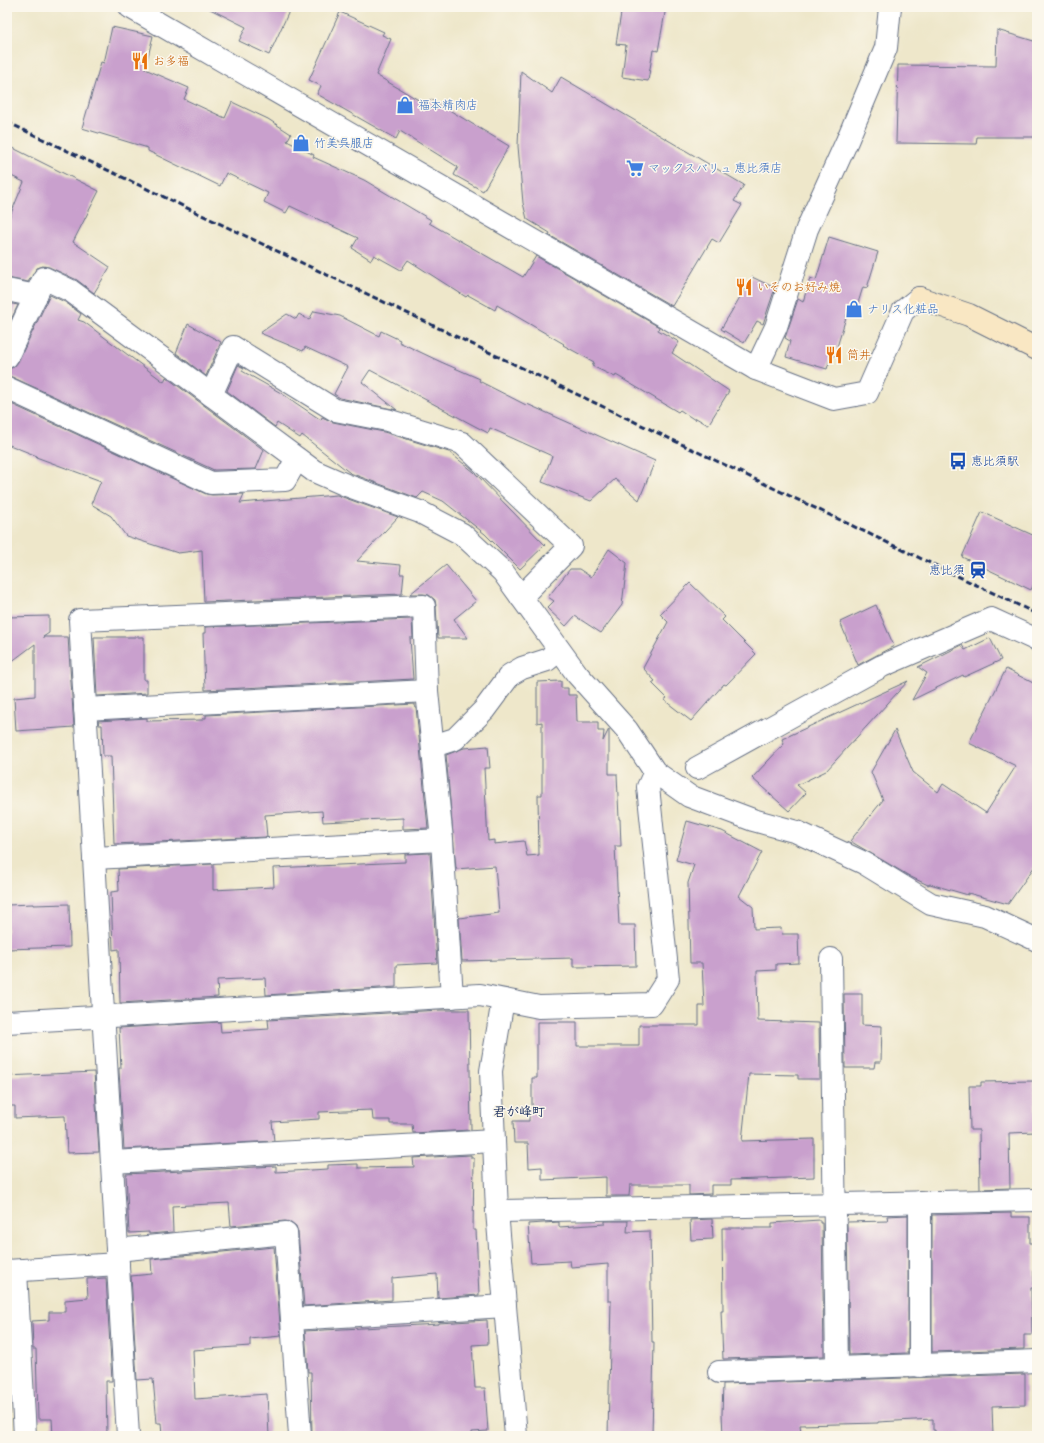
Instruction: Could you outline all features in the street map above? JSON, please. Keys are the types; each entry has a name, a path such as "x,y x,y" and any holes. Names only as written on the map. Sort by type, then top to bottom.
{"street":[{"path":"130,7 756,370 834,399 867,393 903,311 918,298 969,315 1037,349"},
{"path":"756,370 776,327 807,229 847,141 886,48 890,7"},
{"path":"7,357 44,278 71,291 314,471 346,485 420,512 462,534 503,572 576,674 627,730 655,772 689,796 753,820 798,832 864,863 931,904 985,916 1037,940"},
{"path":"7,290 36,296"},
{"path":"211,395 233,347 335,410 387,420 462,443 571,546 521,597"},
{"path":"7,388 211,483 285,480 297,459"},
{"path":"128,1436 80,620 424,606 428,691 442,840 452,997"},
{"path":"697,768 882,666 991,618 1037,640"},
{"path":"433,746 456,739 484,710 510,675 522,668 547,660 559,650"},
{"path":"85,709 428,691"},
{"path":"7,1022 480,995 539,1007 652,1004 668,979 648,787 655,772"},
{"path":"94,858 442,840"},
{"path":"831,959 837,1368"},
{"path":"503,1000 491,1071 497,1211 516,1436"},
{"path":"112,1162 494,1141"},
{"path":"497,1211 1037,1200"},
{"path":"920,1202 920,1366"},
{"path":"25,1436 12,1271 286,1233 300,1436"},
{"path":"292,1319 505,1306"},
{"path":"719,1372 1037,1361"}],"building":[{"path":"206,7 291,7 269,55 239,41 246,27"},
{"path":"622,7 666,7 658,51 653,50 648,81 622,77 626,45 616,44"},
{"path":"340,12 384,32 382,35 391,39 376,75 427,105 431,99 509,146 483,191 454,175 458,167 400,131 396,139 317,94 321,86 309,80"},
{"path":"112,27 153,36 145,69 189,88 184,99 225,118 232,102 268,119 291,134 287,141 314,155 313,157 364,180 431,220 429,223 523,277 536,256 659,327 658,330 679,342 672,353 729,391 708,425 696,418 695,420 680,410 678,412 616,375 615,377 592,366 594,362 497,305 495,310 468,295 466,297 408,260 401,270 374,255 371,260 352,248 358,238 290,206 286,213 264,202 268,193 226,173 220,186 148,151 148,148 82,128 101,62 104,63"},
{"path":"997,30 1037,42 1037,137 977,137 976,144 896,143 898,65 996,66"},
{"path":"521,71 552,93 561,77 744,185 734,201 742,205 719,243 712,239 672,306 549,235 550,233 527,219 523,203 518,146"},
{"path":"7,145 99,191 73,242 110,267 94,293 77,280 49,267 43,266 37,268 28,282 7,278 7,223 24,182 7,174"},
{"path":"829,237 878,252 867,288 863,287 854,316 847,314 834,357 831,356 827,369 786,357 790,341 785,338 798,299 803,302 810,278 816,280"},
{"path":"752,277 775,288 763,324 757,321 744,343 721,329"},
{"path":"50,295 65,302 81,314 78,320 84,322 164,382 166,377 264,450 256,469 214,470 7,376 7,369 14,367 18,362"},
{"path":"7,303 18,305 7,328"},
{"path":"314,311 340,316 379,336 381,331 400,340 399,342 480,379 479,381 526,405 527,404 655,461 639,500 615,479 591,501 542,482 552,456 490,428 488,433 370,370 362,382 397,410 340,398 334,394 348,367 305,347 303,351 260,333 287,314 296,319 299,314 309,320"},
{"path":"188,324 221,342 206,376 176,353"},
{"path":"238,365 244,368 242,371 281,393 321,420 322,417 333,422 384,432 449,452 474,472 545,545 520,569 485,534 443,501 423,492 417,498 350,473 302,435 300,438 277,423 275,427 227,391"},
{"path":"7,402 206,494 244,494 240,503 337,495 398,517 357,561 401,565 400,574 404,574 402,594 204,602 202,550 178,553 126,536 111,516 91,504 101,481 36,457 37,456 7,444"},
{"path":"982,512 1037,537 1037,576 1031,590 962,557"},
{"path":"609,549 627,563 622,605 601,633 575,616 566,626 547,608 554,601 548,597 570,569 579,569 591,577"},
{"path":"446,565 476,601 454,619 468,638 438,638 435,600 429,595 410,594"},
{"path":"690,583 725,617 722,620 756,654 726,685 724,684 691,721 664,700 667,698 652,683 655,681 643,668 668,622 660,614"},
{"path":"876,605 894,646 858,665 840,622"},
{"path":"49,616 49,633 43,637 68,637 74,727 16,731 14,698 35,696 35,644 7,665 7,617"},
{"path":"412,619 413,638 410,638 413,679 205,690 203,633 205,633 205,627"},
{"path":"94,637 144,637 144,680 147,680 147,693 97,696"},
{"path":"990,638 1001,660 964,677 963,675 912,700 927,673 918,667 962,645 965,650"},
{"path":"1006,669 1037,685 1037,863 1008,904 968,893 968,895 930,884 928,885 911,877 850,841 883,800 871,772 895,730 913,772 938,792 943,784 986,813 1016,766 969,743"},
{"path":"561,681 561,688 568,688 568,695 576,695 577,722 598,722 598,731 604,731 603,741 609,729 609,774 617,774 620,819 621,846 615,846 619,925 635,925 636,966 573,967 573,958 462,961 459,918 499,913 495,866 456,869 446,755 464,748 488,746 490,768 484,768 488,841 494,840 494,844 524,841 527,856 539,855 538,795 542,795 542,722 537,723 537,682"},
{"path":"908,681 826,771 797,785 806,793 789,811 752,778 784,744 782,739"},
{"path":"415,704 428,828 403,829 403,818 323,822 322,811 265,815 267,837 114,844 111,756 103,756 102,725 99,725 98,721 147,718 147,721 203,720 203,718 206,718 206,715"},
{"path":"687,821 722,831 762,852 739,896 753,907 754,929 781,928 782,934 798,934 799,963 776,964 776,970 757,971 758,1021 819,1023 820,1079 798,1079 798,1075 749,1074 742,1141 814,1139 814,1177 731,1180 731,1185 711,1185 711,1194 689,1195 689,1185 630,1185 629,1196 606,1196 606,1177 542,1180 542,1167 529,1168 528,1143 514,1143 513,1121 529,1121 529,1111 532,1111 532,1078 537,1078 537,1022 577,1022 577,1046 639,1046 639,1025 699,1025 699,1006 704,1006 702,963 690,963 688,883 694,865 676,860"},
{"path":"430,853 437,963 396,965 396,987 266,995 265,978 217,980 218,997 120,1003 119,949 113,950 111,892 119,891 118,869 213,864 213,890 274,887 273,868 405,862 405,854"},
{"path":"69,904 70,947 7,949 7,905"},
{"path":"844,994 862,994 862,1025 882,1026 881,1062 875,1062 874,1068 845,1068"},
{"path":"440,1010 469,1010 471,1130 413,1133 412,1124 390,1124 390,1120 373,1120 372,1110 319,1112 319,1119 272,1122 274,1141 124,1149 119,1071 119,1068 121,1068 119,1028 220,1022 221,1032 269,1029 268,1020"},
{"path":"94,1072 99,1152 67,1153 65,1116 15,1118 15,1106 7,1106 7,1076"},
{"path":"1034,1081 1036,1132 1009,1133 1010,1188 980,1189 979,1130 970,1130 969,1086 981,1086 981,1082"},
{"path":"471,1155 471,1158 474,1158 473,1230 476,1230 479,1295 438,1298 437,1274 392,1278 392,1300 304,1306 298,1232 296,1226 291,1222 285,1221 231,1226 229,1203 172,1206 173,1232 149,1234 149,1232 129,1233 126,1174 276,1166 276,1172 328,1169 328,1165 358,1164 358,1168 414,1167 413,1158"},
{"path":"1011,1213 1011,1217 1030,1217 1030,1243 1034,1243 1034,1288 1031,1288 1032,1335 1024,1335 1024,1349 932,1352 932,1215"},
{"path":"908,1215 908,1353 849,1355 847,1222 888,1221 887,1216"},
{"path":"712,1219 713,1239 691,1240 690,1220"},
{"path":"820,1220 820,1223 822,1223 824,1356 723,1359 721,1311 723,1311 722,1228 772,1228 772,1223"},
{"path":"605,1221 628,1221 627,1232 650,1231 652,1342 654,1342 652,1436 608,1436 611,1301 608,1301 608,1264 571,1267 570,1261 531,1263 528,1224 559,1222 559,1227 605,1224"},
{"path":"274,1247 281,1336 250,1339 250,1346 193,1350 195,1399 267,1394 269,1436 162,1436 161,1423 157,1423 153,1379 137,1380 131,1276 152,1274 151,1259"},
{"path":"106,1278 112,1381 106,1381 107,1436 53,1436 52,1419 38,1419 36,1349 33,1349 32,1321 49,1320 49,1312 65,1312 65,1300 88,1298 87,1279"},
{"path":"487,1320 488,1344 472,1345 475,1388 485,1388 488,1431 472,1432 472,1436 351,1434 351,1436 312,1436 311,1372 308,1372 305,1331"},
{"path":"1025,1374 1025,1405 992,1406 993,1436 939,1436 939,1434 935,1434 935,1430 933,1430 933,1419 878,1423 800,1425 801,1433 723,1436 723,1384"}],"railway":[{"path":"7,122 1037,614"}],"place":[{"name":"お多福","path":"140,61"},
{"name":"福本精肉店","path":"405,105"},
{"name":"竹美呉服店","path":"301,143"},
{"name":"マックスバリュ 恵比須店","path":"635,168"},
{"name":"いそのお好み焼","path":"744,287"},
{"name":"ナリス化粧品","path":"854,309"},
{"name":"筒井","path":"834,355"},
{"name":"恵比須駅","path":"958,461"},
{"name":"恵比須","path":"978,570"}],"district":[{"name":"君が峰町","path":"519,1111"}]}
